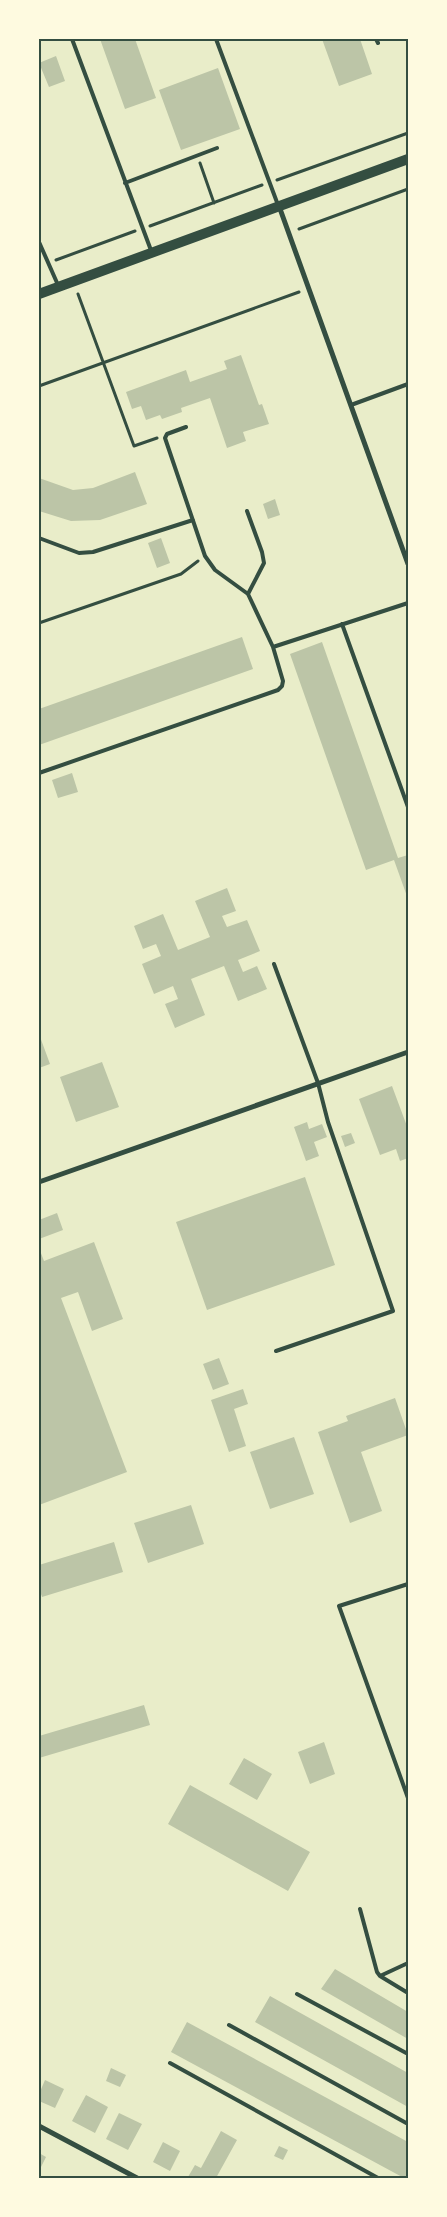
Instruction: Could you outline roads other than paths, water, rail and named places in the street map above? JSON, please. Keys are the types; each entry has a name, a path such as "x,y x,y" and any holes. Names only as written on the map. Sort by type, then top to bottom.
{"main road":[{"path":"39,294 408,159"}],"street":[{"path":"279,206 408,564"},
{"path":"39,1182 408,1052"},
{"path":"39,2126 137,2178"}],"lane":[{"path":"72,39 152,253"},
{"path":"216,39 279,206"},
{"path":"125,183 217,148"},
{"path":"39,242 59,287"},
{"path":"351,405 408,384"},
{"path":"39,773 278,690 282,686 283,681 273,647 248,594 215,570 205,556 165,436 186,427"},
{"path":"247,511 264,562 248,594"},
{"path":"39,538 79,553 93,552 193,520"},
{"path":"273,647 408,602"},
{"path":"342,624 408,807"},
{"path":"274,964 318,1083 328,1122 393,1311 276,1352"},
{"path":"408,1584 338,1606 408,1798"},
{"path":"360,1909 375,1965 380,1976 408,1993"},
{"path":"380,1976 408,1963"},
{"path":"297,1994 408,2054"},
{"path":"230,2025 408,2124"},
{"path":"170,2063 378,2178"}]}
